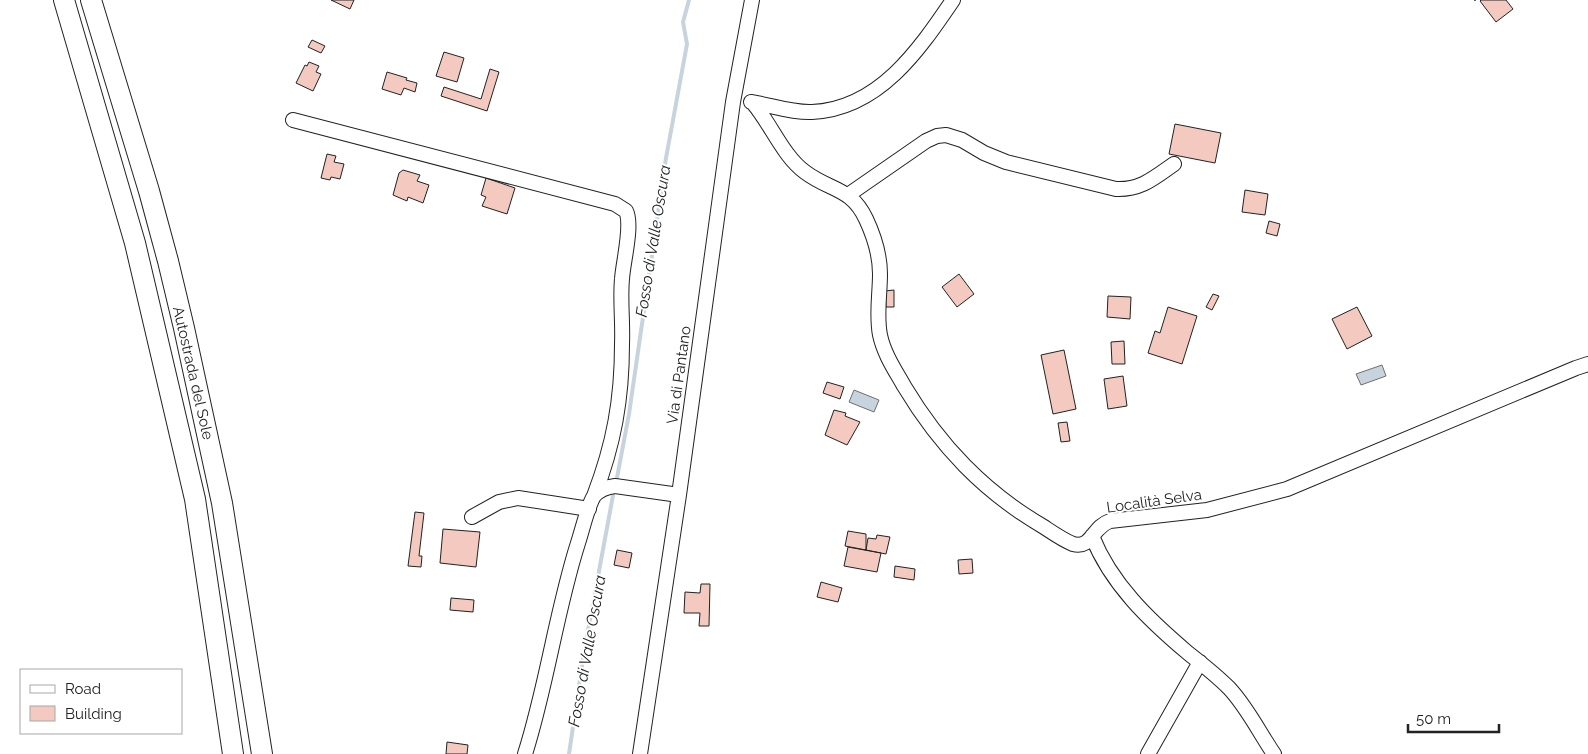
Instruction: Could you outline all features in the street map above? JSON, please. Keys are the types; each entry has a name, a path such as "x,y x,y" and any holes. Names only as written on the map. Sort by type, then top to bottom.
{"highway":[{"name":"Autostrada del Sole","path":"64,0 135,243 195,498 233,754"},
{"name":"Autostrada del Sole","path":"91,0 149,191 184,328 222,503 262,754"}],"street":[{"name":"Via di Pantano","path":"640,754 679,494 733,102 752,0"},
{"path":"733,102 753,103 810,112 830,110 853,102 879,87 902,67 923,43 953,0"},
{"name":"Località Selva","path":"753,103 771,126 790,157 801,169 817,180 848,195 864,214 877,250 880,273 879,329 883,346 890,362 922,415 969,471 1008,505 1073,544 1084,545 1099,527 1110,521 1207,510 1287,489 1588,364"},
{"path":"292,120 615,204 626,211 629,220 622,282 622,354 618,406 612,444 562,598 525,754"},
{"path":"848,195 926,141 941,135 962,140 984,153 1006,162 1116,189 1132,189 1146,184 1174,164"},
{"path":"472,517 499,502 518,498 592,502 606,488 615,486 679,494"},
{"path":"1092,536 1110,572 1126,594 1153,621 1224,683 1239,699 1274,754"},
{"path":"1148,754 1200,662"}],"shaded area":[{"path":"1382,365 1386,376 1361,385 1356,374"},
{"path":"854,390 879,400 874,412 849,402"}],"building":[{"path":"331,0 354,0 350,9"},
{"path":"1481,0 1506,0 1513,9 1496,22"},
{"path":"312,40 325,46 321,53 308,47"},
{"path":"444,52 464,58 457,82 436,76"},
{"path":"309,62 319,66 316,72 321,74 313,91 296,83 305,65 307,66"},
{"path":"490,69 499,72 487,111 441,96 444,87 481,99"},
{"path":"387,72 417,83 415,92 404,88 401,95 382,89"},
{"path":"1175,124 1221,133 1215,163 1169,154"},
{"path":"327,154 336,156 334,162 344,164 340,179 331,177 330,180 321,178"},
{"path":"403,170 420,175 417,181 429,185 423,203 408,197 407,201 393,195 399,173"},
{"path":"486,178 515,188 507,214 482,206 486,197 481,195"},
{"path":"1245,190 1268,194 1265,215 1242,212"},
{"path":"1269,221 1280,224 1277,236 1266,233"},
{"path":"959,274 974,294 957,307 942,287"},
{"path":"894,290 894,307 886,307 885,291"},
{"path":"1213,294 1219,296 1212,310 1206,307"},
{"path":"1108,296 1131,297 1130,319 1107,317"},
{"path":"1168,307 1197,316 1182,364 1148,353 1155,331 1160,333"},
{"path":"1357,307 1372,336 1347,349 1332,319"},
{"path":"1124,341 1125,364 1112,364 1111,342"},
{"path":"1064,350 1076,409 1053,414 1041,355"},
{"path":"1123,376 1127,406 1108,409 1104,379"},
{"path":"827,382 844,387 840,399 823,393"},
{"path":"834,410 846,413 845,416 860,422 847,445 825,435"},
{"path":"1067,422 1070,441 1061,442 1058,423"},
{"path":"415,512 424,513 419,556 422,556 421,567 408,566"},
{"path":"443,529 480,532 476,567 440,563"},
{"path":"848,531 866,534 866,550 845,546"},
{"path":"877,535 890,537 886,554 866,550 868,538 876,539"},
{"path":"848,547 881,553 877,572 844,566"},
{"path":"617,550 632,553 629,568 614,565"},
{"path":"972,559 973,573 959,574 958,560"},
{"path":"895,566 915,569 914,580 894,577"},
{"path":"821,582 842,588 838,602 817,597"},
{"path":"701,584 710,584 709,626 699,626 700,613 684,613 685,592 700,593"},
{"path":"451,598 474,600 473,612 450,610"},
{"path":"447,742 468,745 467,754 446,754"}],"waterway":[{"name":"Fosso di Valle Oscura","path":"616,483 629,414 666,158 687,44 683,22 689,0"},
{"name":"Fosso di Valle Oscura","path":"569,754 584,652 614,490"}]}
